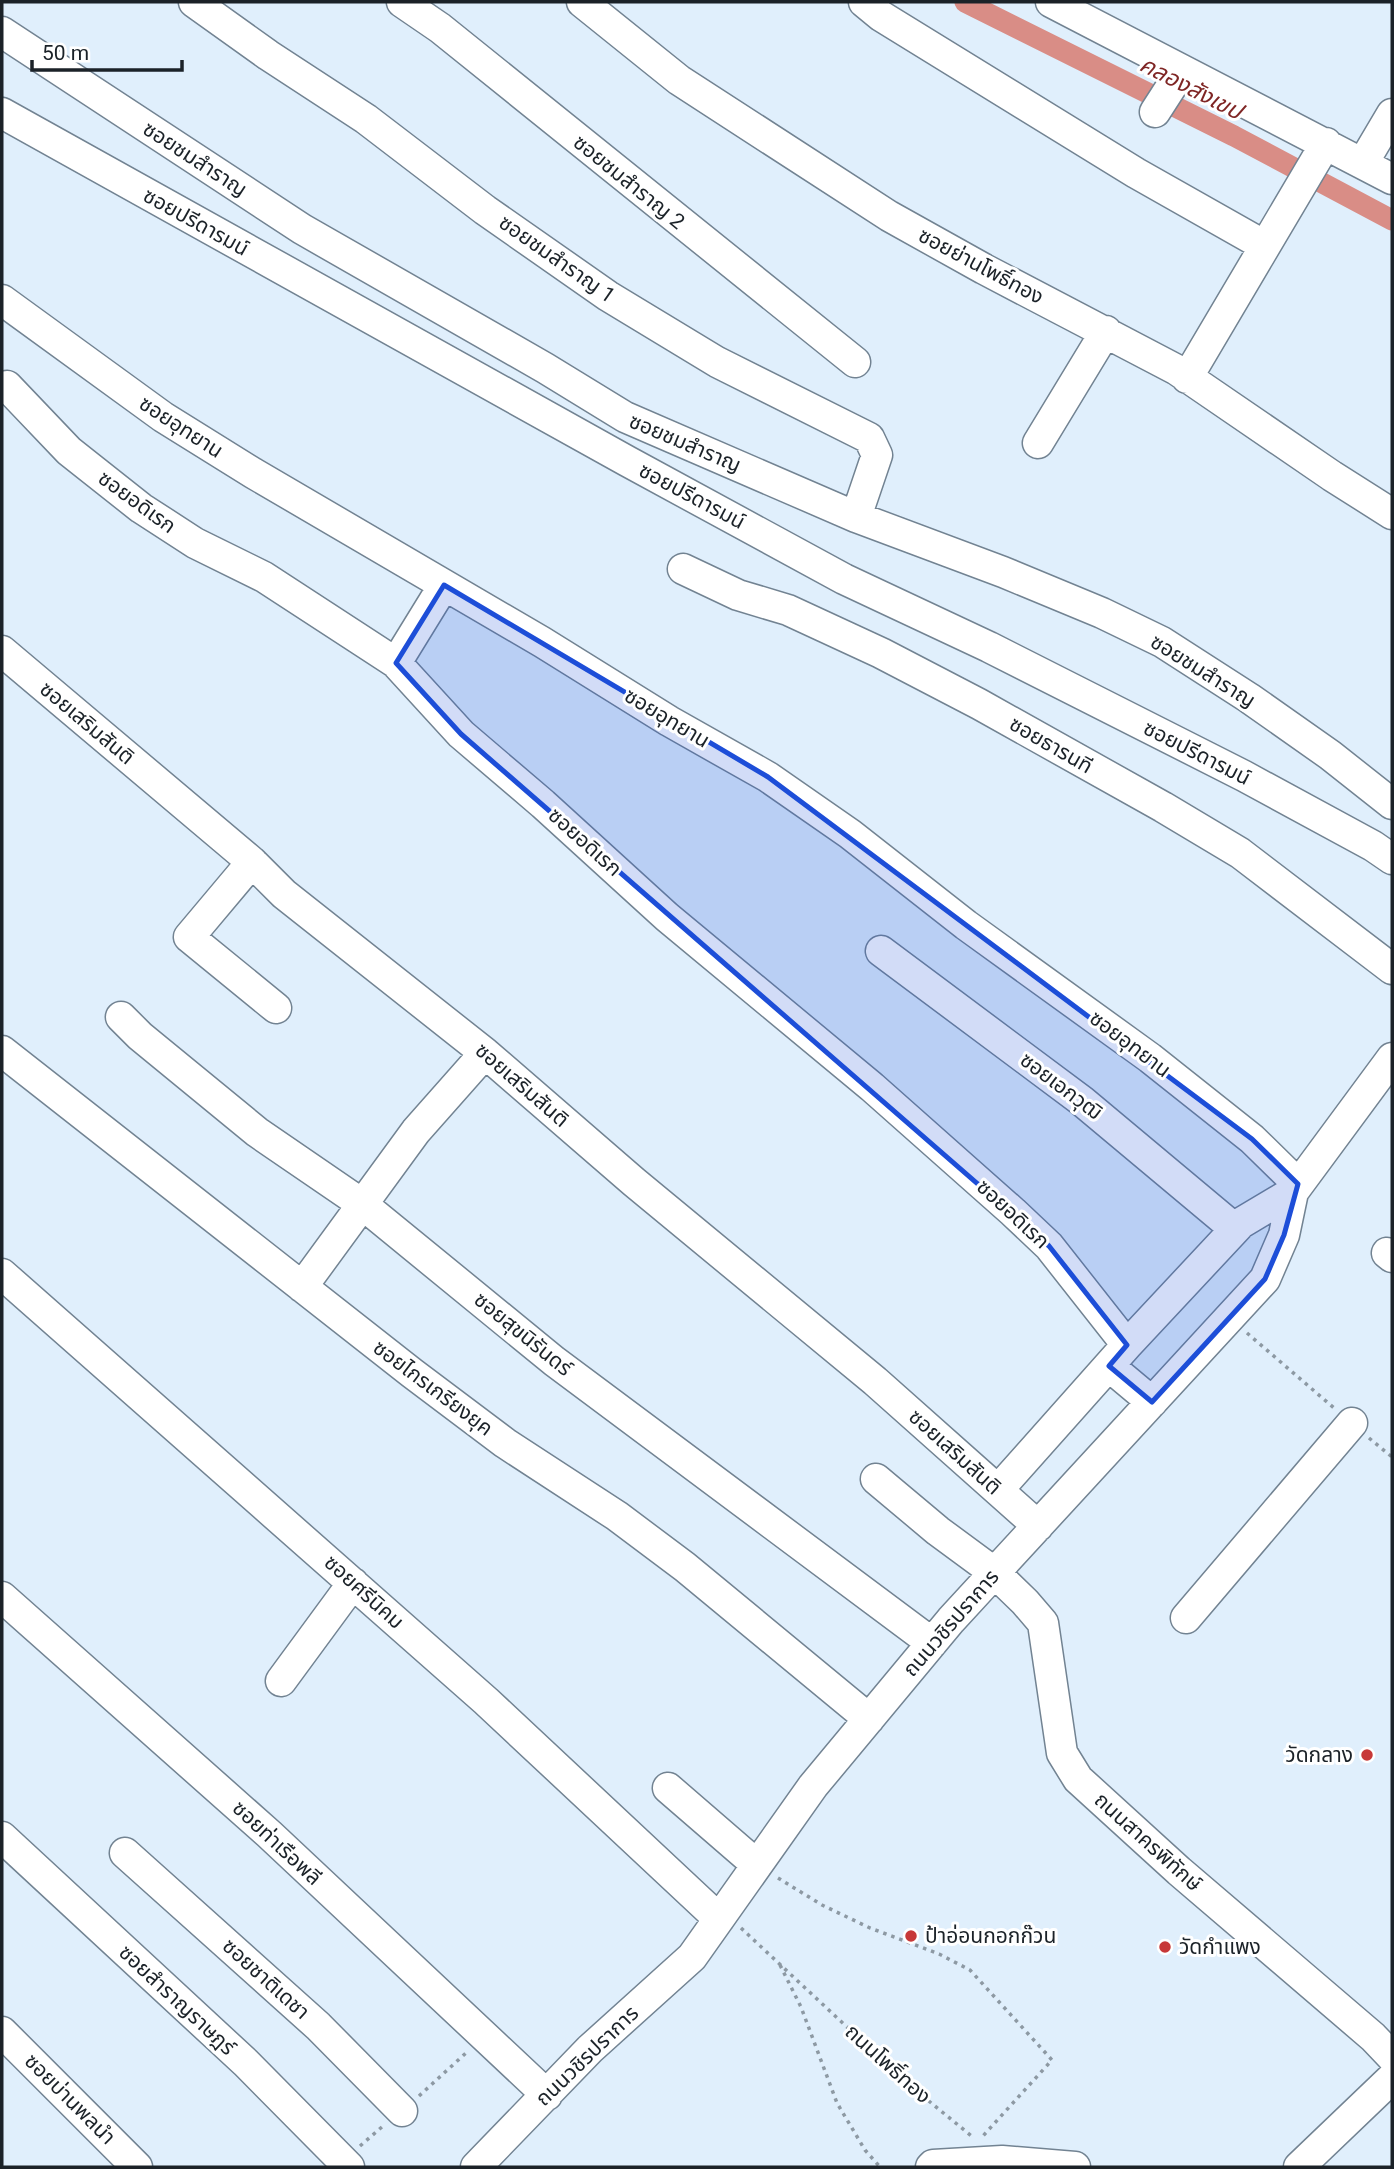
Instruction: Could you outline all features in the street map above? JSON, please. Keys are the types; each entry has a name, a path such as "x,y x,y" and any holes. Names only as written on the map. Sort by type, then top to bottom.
{"street":[{"name":"ซอยชมสำราญ 1","path":"194,2 268,55 366,119 485,210 608,296 717,362 869,438 877,454 856,517"},
{"name":"ซอยชมสำราญ 2","path":"402,2 440,28 855,362"},
{"name":"ซอยย่านโพธิ์ทอง","path":"582,2 612,11 680,80 889,216 984,269 1105,331 1187,378 1392,514"},
{"path":"864,2 881,16 1136,173 1265,246"},
{"path":"1051,2 1392,179"},
{"name":"ซอยชมสำราญ","path":"2,32 302,229 545,368 625,417 856,517 1003,572 1102,613 1161,642 1310,740 1392,804"},
{"path":"1155,112 1182,70"},
{"name":"ซอยปรีดารมน์","path":"2,113 626,461 832,572 989,647 1244,776 1392,859"},
{"path":"1363,163 1392,114"},
{"path":"1187,378 1326,143"},
{"name":"ซอยอุทยาน","path":"2,300 163,417 253,473 542,642 669,721 768,777 1212,1106 1252,1139 1296,1188"},
{"path":"1038,443 1105,331"},
{"name":"ซอยอดิเรก","path":"7,386 69,451 141,509 195,543 264,577 396,663 461,734 543,804 667,917 872,1087 1049,1246 1118,1355 1152,1402"},
{"name":"ซอยธารนที","path":"683,569 738,596 788,610 881,653 979,704 1163,807 1240,853 1392,969"},
{"path":"396,663 444,585"},
{"name":"ซอยเสริมสันติ","path":"2,651 252,862 284,894 485,1053 635,1182 875,1381 1038,1526"},
{"path":"252,862 189,937 276,1008"},
{"name":"ซอยเอกวุฒิ","path":"881,951 1082,1101 1235,1228"},
{"name":"ซอยสุขนิรันดร์","path":"121,1017 140,1036 257,1132 362,1204 554,1361 932,1643"},
{"name":"ซอยไกรเกรียงยุค","path":"2,1051 505,1443 617,1516 685,1567 869,1719"},
{"path":"302,1287 416,1131 485,1053"},
{"name":"ถนนวชิรปราการ","path":"475,2167 590,2049 692,1957 813,1786 932,1643 1265,1279 1284,1235 1296,1188 1382,1092 1392,1058"},
{"path":"998,1490 1235,1228 1296,1188"},
{"name":"ซอยศรีนิคม","path":"2,1274 486,1701 721,1915"},
{"path":"1186,1618 1352,1423"},
{"name":"ถนนสาครพิทักษ์","path":"876,1479 938,1531 995,1573 1043,1623 1062,1753 1078,1779 1179,1871 1373,2037 1392,2057"},
{"path":"281,1681 353,1583"},
{"name":"ซอยท่าเรือพลี","path":"2,1597 269,1834 547,2095"},
{"path":"668,1788 757,1865"},
{"name":"ซอยสำราญราษฎร์","path":"2,1837 246,2063 341,2165"},
{"name":"ซอยชาติเดชา","path":"125,1853 318,2026 402,2111"},
{"name":"ซอยบ่านพลนำ","path":"2,2032 137,2167"},
{"path":"1299,2167 1392,2078"},
{"path":"931,2167 1002,2161 1075,2167"}],"path":[{"path":"1229,1318 1392,1457"},
{"name":"ถนนโพธิ์ทอง","path":"721,1915 779,1963 908,2084 978,2141 1052,2060 970,1970 939,1954 870,1928 821,1905 757,1865"},
{"name":"ถนนโพธิ์ทอง","path":"779,1963 801,2007 836,2102 865,2150 880,2167"}],"highlighted area":[{"path":"444,585 768,777 1252,1139 1298,1184 1284,1235 1265,1279 1152,1402 1109,1366 1127,1345 1049,1246 461,734 396,663"}],"waterway":[{"name":"คลองสังเขป","path":"965,2 1234,136 1392,220"}],"place":[{"name":"วัดกลาง","path":"1367,1755"},
{"name":"ป้าอ่อนกอกก๊วน","path":"911,1936"},
{"name":"วัดกำแพง","path":"1165,1947"}]}
